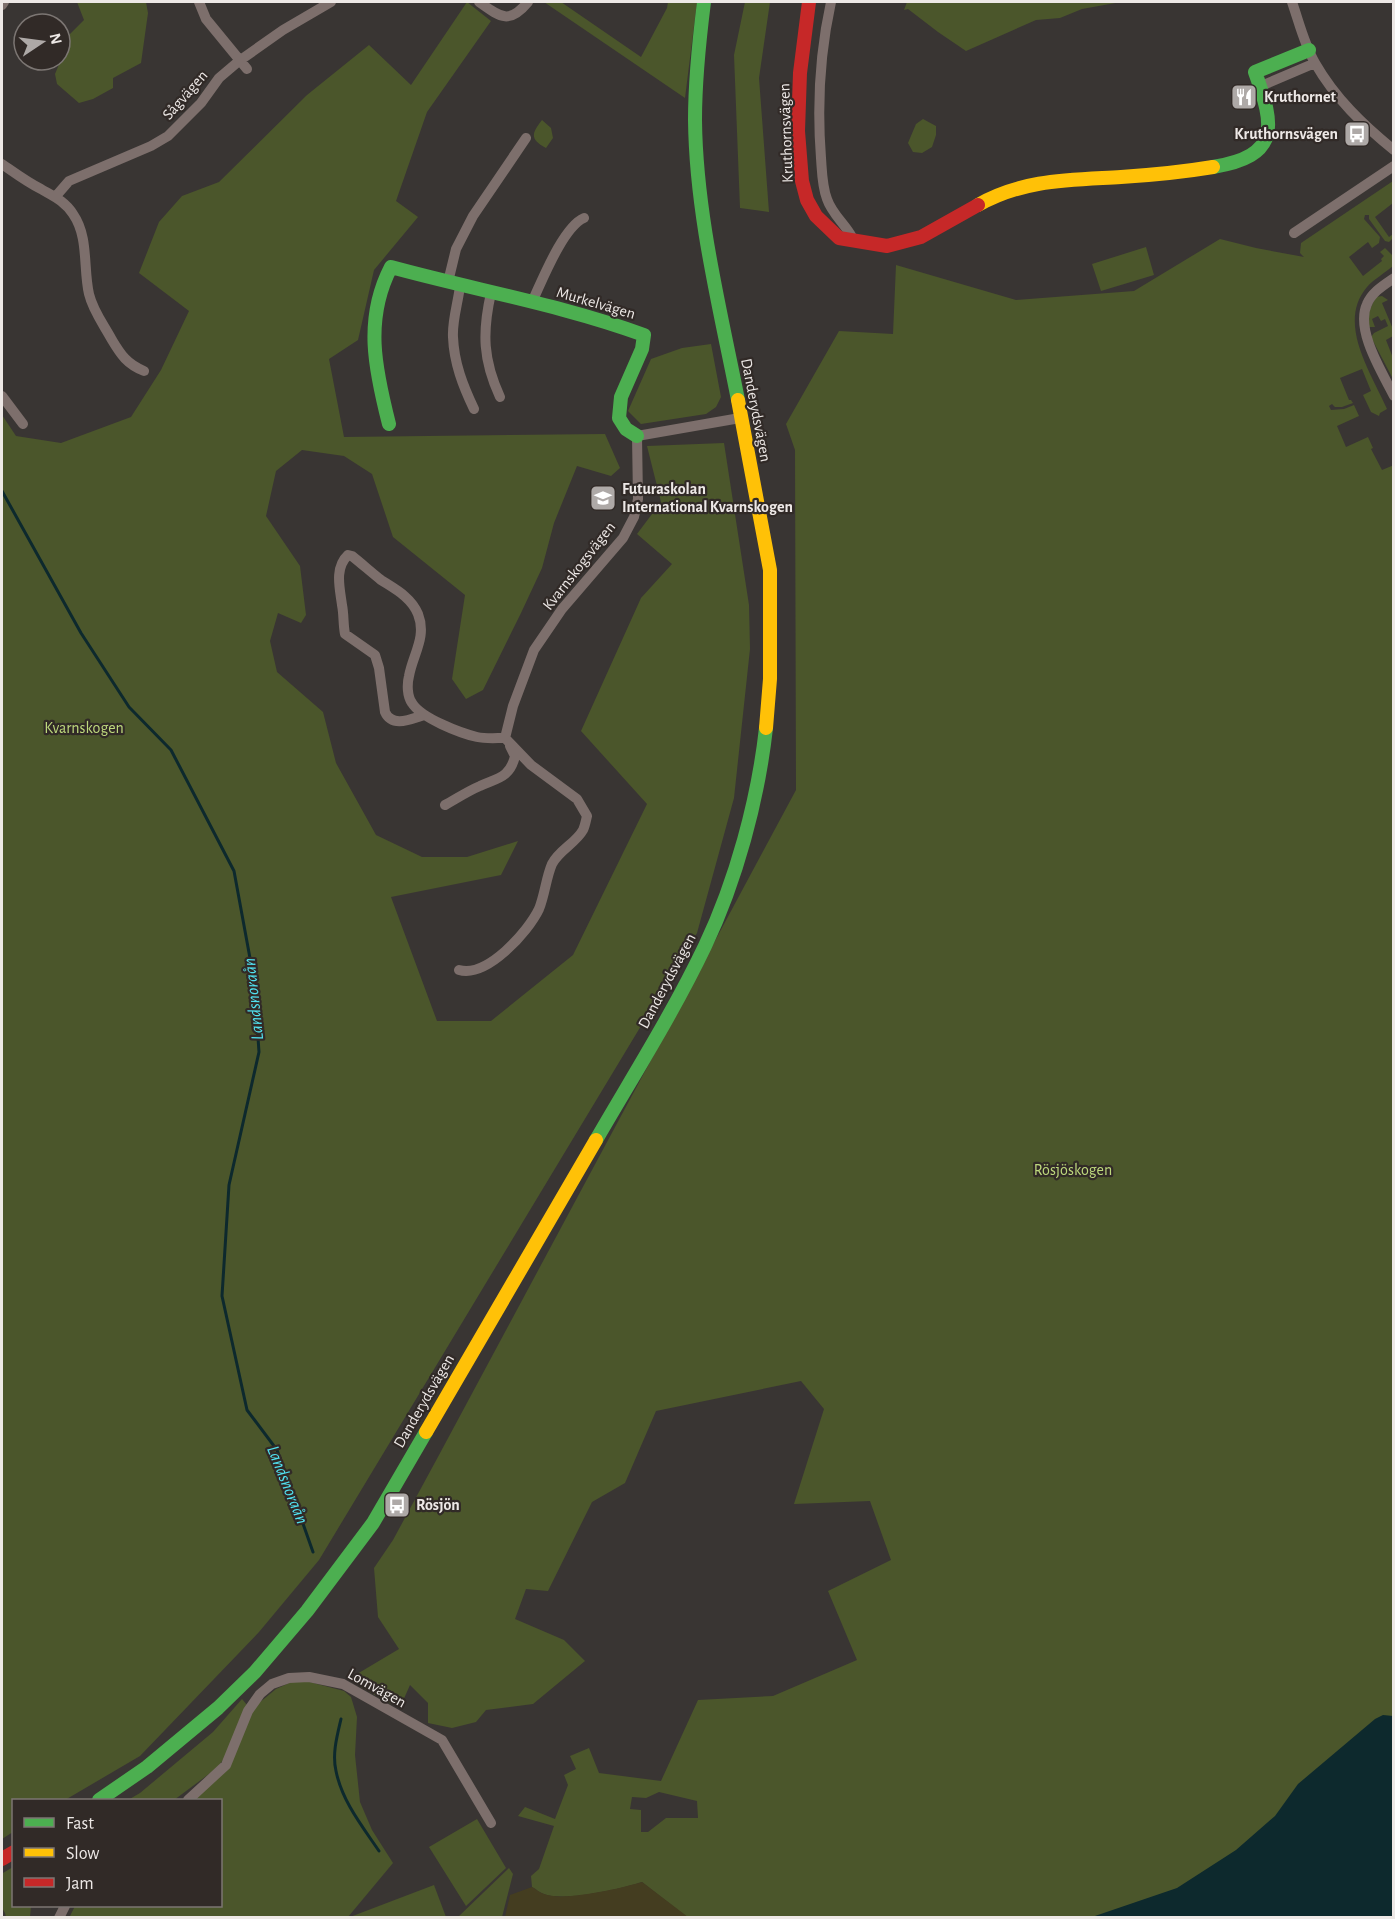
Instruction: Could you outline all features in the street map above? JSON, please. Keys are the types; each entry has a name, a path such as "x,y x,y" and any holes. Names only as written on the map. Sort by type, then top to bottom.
{"main road":[{"name":"Danderydsvägen","path":"100,1799 147,1767 218,1708 255,1672 307,1611 373,1523 651,1046 705,946 730,885 744,841 766,731 770,679 770,570 702,213 695,122 696,67 704,2"},
{"name":"Kruthornsvägen","path":"809,2 800,98 802,181 807,201 828,229 839,238 852,237 891,246 908,242 999,194 1046,181 1193,171 1223,167 1249,158 1259,151 1268,135 1261,86 1255,72 1312,56"},
{"name":"Murkelvägen","path":"389,424 377,378 374,321 379,292 391,267 598,318 644,335 642,349 621,397 619,418 627,429 638,436"}],"street":[{"path":"199,2 206,19 243,65"},
{"name":"Sågvägen","path":"56,196 69,181 151,146 168,136 201,103 219,78 243,65 283,30 331,2"},
{"path":"479,2 499,16 510,17 519,13 528,2"},
{"name":"Kruthornsvägen","path":"831,2 823,50 819,97 822,178 827,200 852,237"},
{"path":"1292,2 1312,56 1356,117 1394,150"},
{"path":"474,409 461,379 453,344 456,249 473,216 526,138"},
{"path":"2,165 56,196 72,210 83,239 89,294 93,307 123,357 132,366 144,371"},
{"path":"1294,232 1394,166"},
{"name":"Murkelvägen","path":"532,302 549,265 570,231 577,221 584,219"},
{"path":"1394,278 1373,294 1364,315 1364,328 1369,343 1394,396"},
{"path":"491,293 484,330 485,347 491,377 500,398"},
{"path":"2,396 23,424"},
{"path":"638,436 740,418"},
{"name":"Kvarnskogsvägen","path":"505,738 513,706 534,650 562,609 623,538 634,516 638,499 638,436"},
{"path":"424,715 406,720 393,721 388,718 375,655 345,634 338,582 339,571 344,558 348,555 397,590 417,613 422,639 411,666 408,689 412,703 424,715 478,737 505,738 531,765 577,799 587,816 583,830 552,864 544,897 537,912 512,945 487,965 467,972 459,970"},
{"path":"445,805 481,785 495,781 512,768 515,756 505,738"},
{"name":"Lomvägen","path":"189,1799 226,1765 248,1711 260,1694 272,1684 289,1678 309,1677 343,1684 442,1740 491,1823"}],"green space":[{"path":"77,2 146,2 148,13 141,63 113,78 113,88 93,99 79,103 57,84 55,74 56,72 72,72 72,32 84,20"},
{"name":"Kvarnskogen","path":"467,2 491,21 427,112 396,201 418,217 374,270 358,340 329,359 344,437 605,434 620,468 611,476 577,466 554,523 542,568 521,613 483,690 466,699 452,679 465,595 393,537 372,474 344,456 302,450 276,471 266,516 300,566 306,615 301,623 278,613 270,641 277,672 323,712 336,763 376,835 422,857 467,857 518,841 501,875 391,897 437,1021 491,1021 573,955 647,804 581,731 641,598 672,564 637,534 661,502 647,446 724,443 749,605 750,649 734,798 697,933 319,1560 259,1632 140,1756 67,1799 12,1799 12,1833 2,1839 2,415 16,436 61,443 131,417 161,370 189,311 139,273 159,222 182,196 219,182 307,95 369,45 411,85"},
{"path":"544,2 561,2 641,57 668,2 697,2 685,98"},
{"path":"745,2 770,2 759,78 769,212 740,208 734,55"},
{"path":"907,2 1121,2 1082,9 1060,18 1036,20 966,51 908,9 904,10"},
{"path":"923,119 936,126 936,135 932,147 922,153 913,152 908,143 916,124"},
{"path":"542,120 551,128 553,138 546,148 537,142 534,136"},
{"name":"Rösjöskogen","path":"1393,181 1393,203 1375,217 1389,237 1393,234 1393,238 1389,242 1385,241 1369,219 1369,215 1365,215 1364,219 1380,237 1379,243 1372,248 1368,242 1349,257 1363,276 1382,261 1384,256 1380,252 1385,248 1393,256 1393,266 1367,287 1358,301 1355,316 1360,348 1387,409 1379,416 1371,412 1363,395 1371,391 1362,369 1340,378 1349,400 1353,403 1342,407 1335,407 1332,404 1329,406 1331,410 1354,405 1359,416 1337,426 1346,447 1368,437 1373,448 1371,449 1382,470 1394,465 1393,1902 1373,1918 688,1918 642,1882 578,1896 553,1896 542,1893 532,1887 531,1876 539,1869 554,1826 518,1816 525,1807 555,1819 568,1785 564,1775 576,1769 570,1756 589,1748 599,1773 661,1781 698,1700 773,1696 857,1660 828,1591 891,1560 870,1501 794,1504 824,1409 801,1381 656,1411 625,1483 592,1502 548,1591 526,1589 515,1619 564,1640 585,1661 533,1704 486,1710 476,1722 452,1728 428,1723 428,1703 410,1685 402,1703 391,1704 359,1686 357,1674 399,1649 378,1617 374,1568 393,1540 796,790 795,450 786,424 839,331 893,334 896,265 1016,300 1134,291 1220,239 1304,257 1300,253 1301,243","holes":["659,1792 697,1801 698,1818 666,1818 648,1832 641,1832 641,1810 630,1809 632,1797 646,1798"]},
{"path":"1146,247 1154,275 1101,291 1092,264"},
{"path":"1382,296 1388,300 1382,303 1393,329 1393,336 1386,340 1393,358 1393,379 1371,337 1388,326 1385,319 1381,321 1378,316 1372,319 1375,327 1369,327 1368,313 1376,297"},
{"path":"711,344 721,397 716,407 706,414 641,424 628,411 651,359 682,348"},
{"path":"298,1679 344,1691 351,1697 357,1717 355,1755 360,1802 372,1830 393,1863 348,1917 69,1918 74,1907 222,1907 222,1799 189,1799 230,1766 249,1714 276,1689"},
{"path":"242,1699 247,1705 229,1752 217,1768 175,1799 130,1799 140,1793 213,1732"},
{"path":"477,1819 506,1868 466,1906 429,1847"},
{"path":"12,1868 12,1907 31,1907 30,1917 6,1917 2,1908 3,1873"},
{"path":"509,1868 513,1874 502,1917 458,1917"},
{"path":"434,1885 446,1917 350,1917"}],"sand":[{"path":"642,1882 688,1917 505,1917 510,1895 532,1887 544,1894 565,1896 621,1888"}],"water":[{"path":"1383,1715 1393,1716 1393,1917 1092,1917 1177,1888 1236,1850 1275,1816 1298,1784 1375,1719"}],"waterway":[{"name":"Landsnoraån","path":"2,491 81,633 129,707 171,750 234,871 254,980 259,1052 229,1185 222,1296 247,1410 277,1450 313,1552"},
{"path":"341,1719 335,1758 339,1782 353,1813 379,1851"}],"traffic: fast":[{"path":"704,2 696,90 696,155 704,226 738,400"},
{"path":"1213,167 1235,162 1251,155 1261,147 1267,136 1266,108 1255,72 1309,50"},
{"path":"389,424 376,364 375,325 377,306 391,267 550,306 644,335 642,349 621,397 619,418 626,429 637,436"},
{"path":"596,1140 680,996 716,921 744,840 766,728"},
{"path":"100,1799 147,1767 218,1708 255,1672 307,1611 373,1523 426,1432"}],"traffic: slow":[{"path":"978,205 1013,190 1048,182 1156,174 1213,167"},
{"path":"738,400 770,570 770,679 766,728"},
{"path":"426,1432 596,1140"}],"traffic: jam":[{"path":"809,2 800,73 798,131 802,181 807,200 816,216 839,238 887,246 921,237 978,205"},
{"path":"2,1859 12,1853"}],"place":[{"name":"Kruthornet","path":"1244,97"},
{"name":"Kruthornsvägen","path":"1357,134"},
{"name":"Futuraskolan International Kvarnskogen","path":"603,498"},
{"name":"Rösjön","path":"397,1505"}]}
